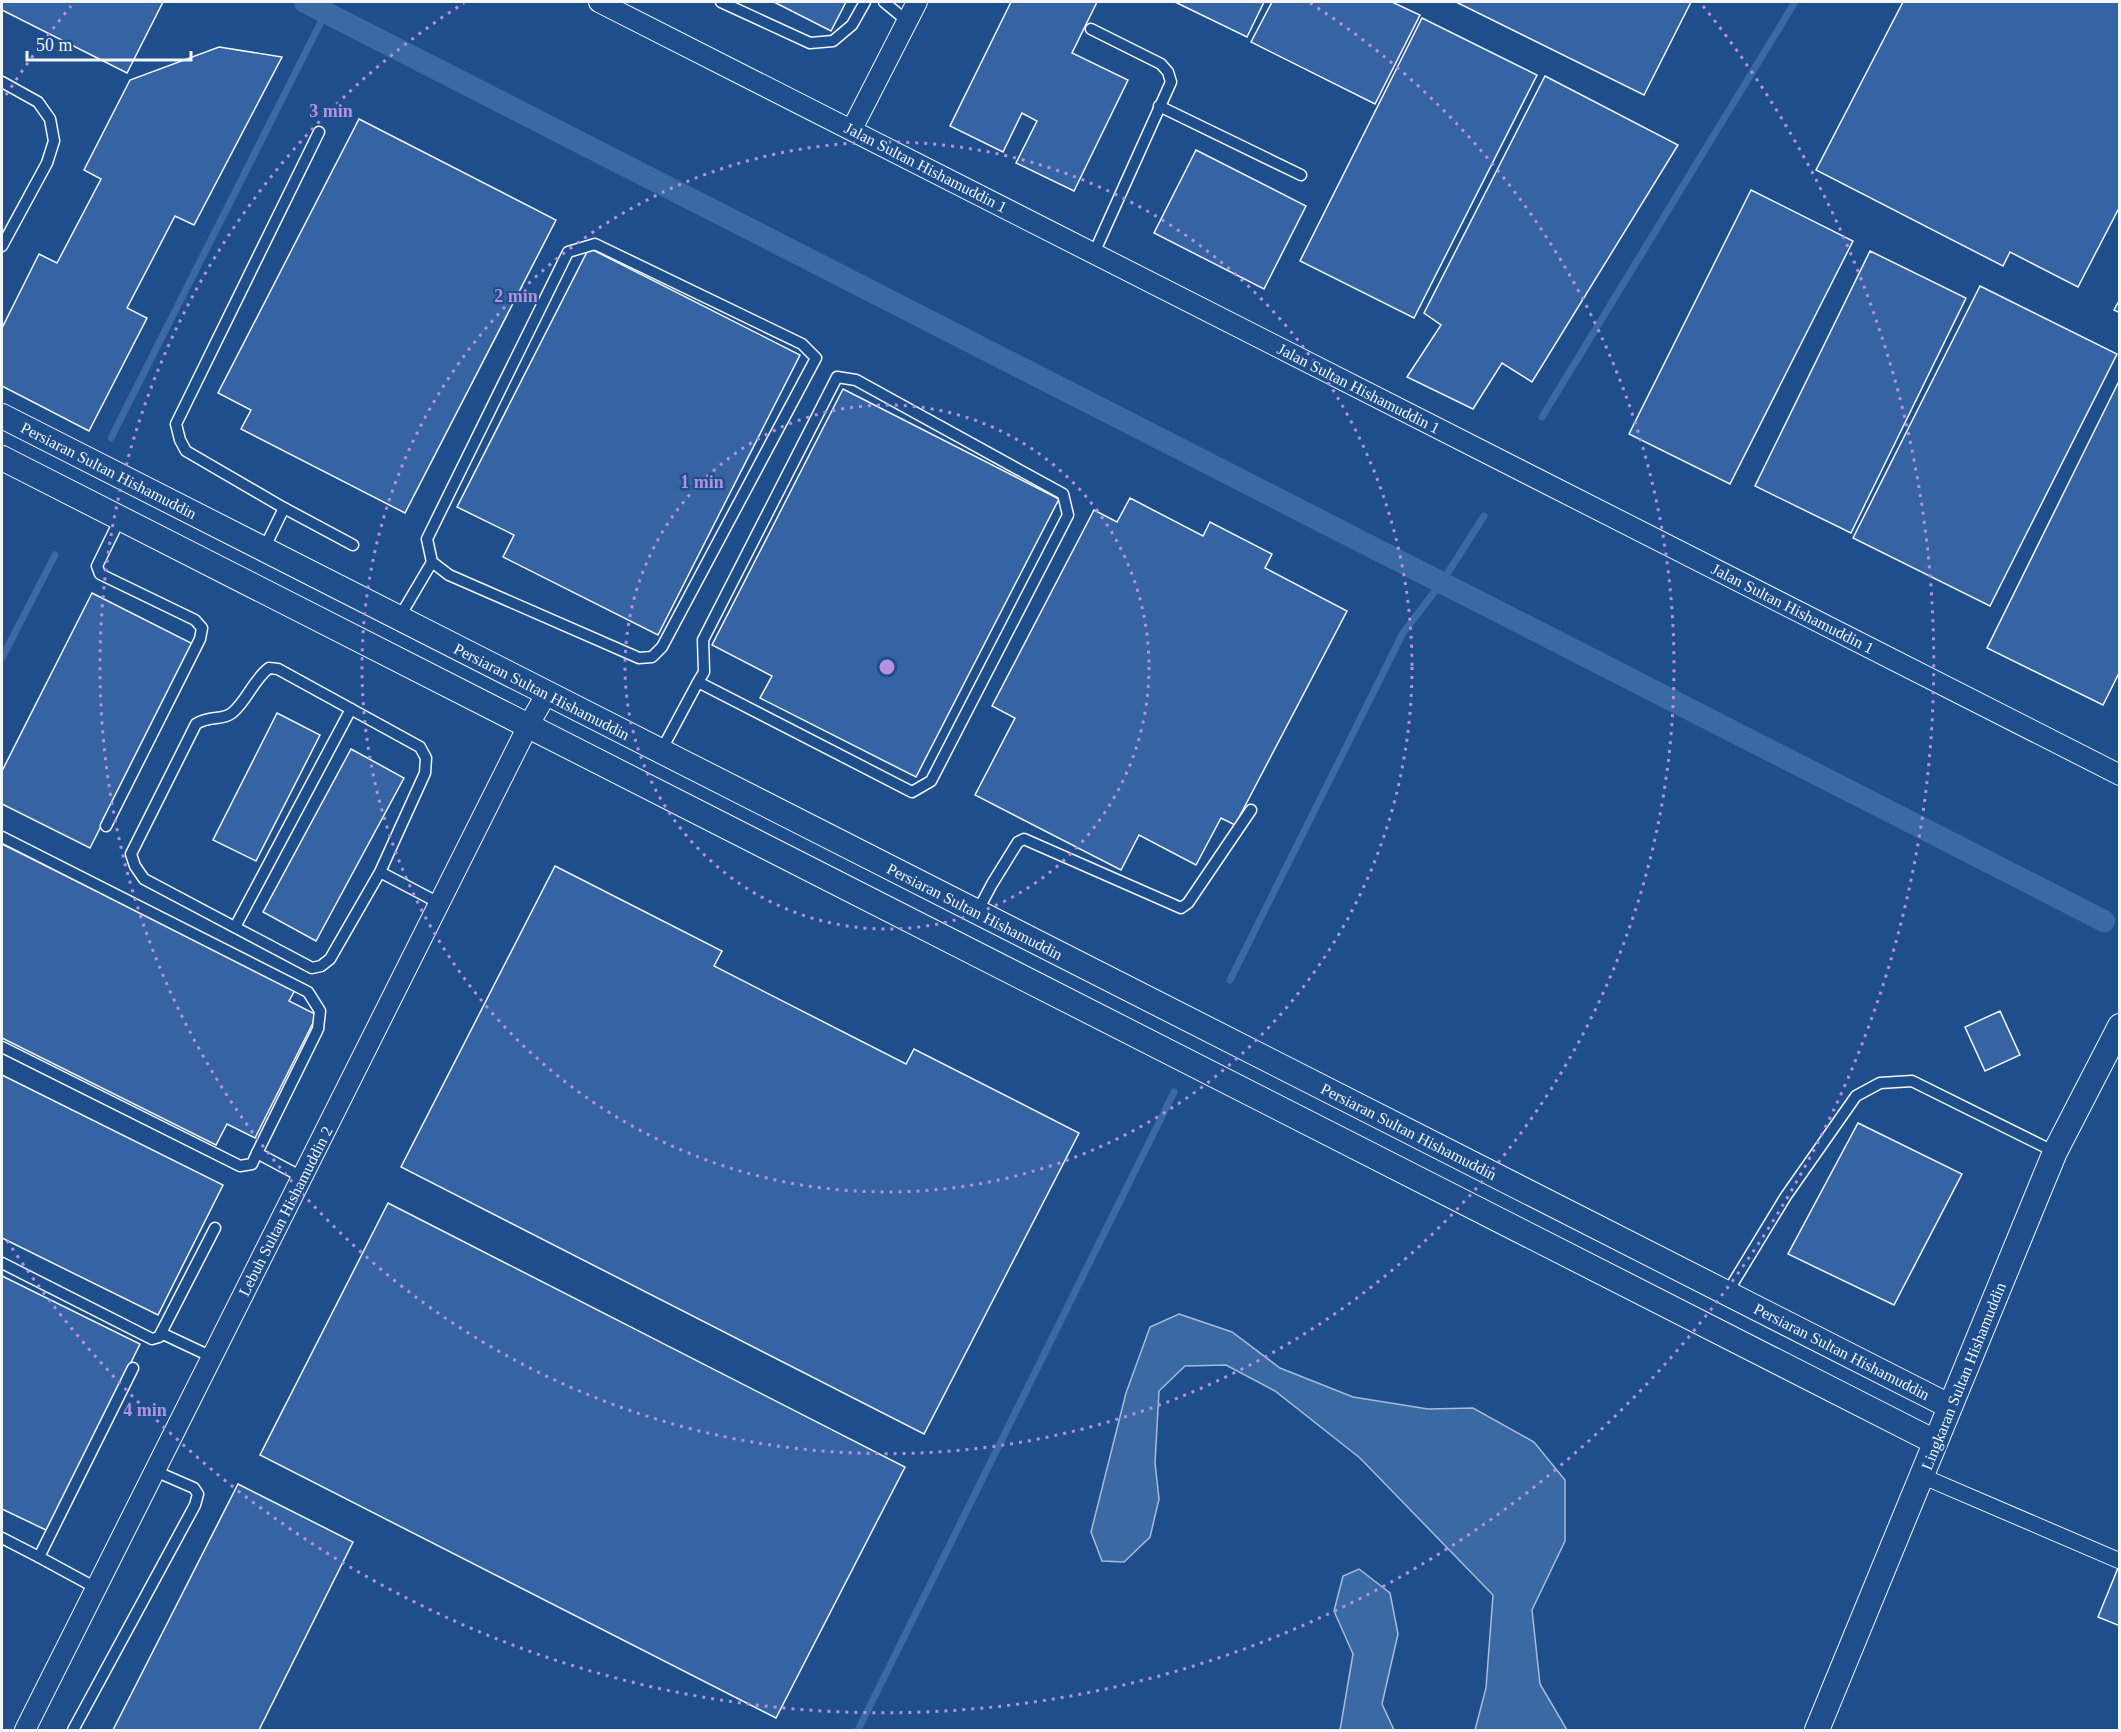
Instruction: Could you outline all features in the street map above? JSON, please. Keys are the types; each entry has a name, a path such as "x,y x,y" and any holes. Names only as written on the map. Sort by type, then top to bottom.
{"street":[{"name":"Jalan Sultan Hishamuddin 1","path":"599,2 2120,775"},
{"path":"852,129 917,2"},
{"name":"Persiaran Sultan Hishamuddin","path":"2,418 1949,1406"},
{"path":"2,458 1935,1442"},
{"name":"Lebuh Sultan Hishamuddin 2","path":"24,1731 528,726 547,693"},
{"name":"Lingkaran Sultan Hishamuddin","path":"1816,1731 2055,1152 2120,1026"},
{"path":"1527,1234 1543,1200"},
{"path":"1922,1476 2120,1561"}],"lane":[{"path":"721,2 810,44 832,41 852,25 865,2"},
{"path":"884,2 907,21"},
{"path":"1091,29 1161,64 1168,72 1171,82 1094,253"},
{"path":"2,82 38,102 50,119 54,141 47,163 2,246"},
{"path":"1159,106 1301,175"},
{"path":"319,132 176,424 180,440 186,451 353,545"},
{"path":"399,618 432,562 427,539 567,252 595,244 802,344 816,358 662,646 652,657 639,658 449,575 432,562"},
{"path":"660,751 698,682 704,672 703,640 837,377 856,380 1063,494 1068,515 931,781 912,792 698,682"},
{"path":"264,549 284,508"},
{"path":"106,826 200,639 202,628 195,620 100,574 97,566 120,519"},
{"path":"269,668 278,669 420,747 426,758 425,774 380,872 330,959 321,966 312,968 144,879 135,866 131,854 196,724 204,718 226,717 234,711 262,673 269,668"},
{"path":"235,927 351,709"},
{"path":"977,912 1018,842 1024,839 1181,908 1188,903 1251,810"},
{"path":"2,837 308,992 320,1011 318,1029 252,1164 240,1166 2,1047"},
{"path":"380,872 439,903"},
{"path":"1727,1293 1786,1196 1856,1096 1880,1083 1912,1081 2055,1152"},
{"path":"257,1153 302,1177"},
{"path":"2,1263 152,1339 159,1337 215,1228"},
{"path":"161,1333 212,1357"},
{"path":"39,1557 133,1368"},
{"path":"73,1731 195,1505 198,1494 194,1488 155,1471"},
{"path":"2,1538 96,1588"}],"water":[{"path":"1179,1314 1232,1332 1280,1368 1353,1397 1428,1409 1473,1408 1534,1442 1565,1480 1565,1541 1532,1610 1540,1684 1567,1730 1475,1730 1486,1688 1493,1595 1360,1458 1275,1391 1226,1365 1185,1366 1159,1391 1155,1463 1159,1499 1150,1537 1124,1562 1102,1561 1091,1532 1126,1393 1150,1327"},
{"path":"1359,1569 1390,1593 1398,1634 1382,1704 1394,1730 1340,1730 1353,1654 1334,1611 1343,1576"}],"building":[{"path":"2,2 163,2 127,73 2,10"},
{"path":"774,2 846,2 831,31"},
{"path":"1011,2 1097,2 1072,53 1128,80 1074,191 1016,163 1037,121 1022,113 1003,152 950,126"},
{"path":"1175,2 1264,2 1247,37"},
{"path":"1272,2 1392,2 1420,15 1375,104 1251,42"},
{"path":"1456,2 1691,2 1644,95"},
{"path":"1903,2 2120,2 2120,206 2078,287 2010,252 2003,266 1816,170"},
{"path":"1422,18 1537,75 1414,318 1300,261"},
{"path":"219,47 282,57 194,225 175,216 127,308 147,318 89,431 2,386 2,328 39,254 57,263 101,179 84,170 130,80"},
{"path":"1545,76 1678,145 1532,382 1502,363 1473,409 1407,377 1441,325 1424,313"},
{"path":"359,119 556,220 405,513 241,429 251,410 218,393"},
{"path":"1196,150 1306,206 1264,289 1154,233"},
{"path":"1751,190 1853,241 1730,484 1629,434"},
{"path":"589,248 800,355 658,635 503,557 514,535 457,507"},
{"path":"1870,251 1966,298 1851,533 1755,486"},
{"path":"1980,286 2117,354 1990,606 1853,538"},
{"path":"2120,299 2120,313 2114,310"},
{"path":"2120,379 2120,671 2103,705 1987,648"},
{"path":"843,389 1059,499 916,777 760,698 772,676 712,645"},
{"path":"1130,498 1203,536 1210,522 1272,554 1265,568 1347,611 1235,825 1221,818 1196,865 1139,835 1121,870 975,795 1015,718 992,706 1094,510 1117,522"},
{"path":"92,593 193,644 90,848 2,804 2,771"},
{"path":"277,713 320,735 256,861 213,840"},
{"path":"351,749 404,778 316,941 263,912"},
{"path":"2,844 295,990 289,1001 317,1015 255,1138 227,1124 216,1145 2,1038"},
{"path":"555,866 722,951 714,966 906,1064 914,1049 1079,1133 924,1434 401,1167"},
{"path":"2000,1011 2020,1055 1985,1071 1965,1027"},
{"path":"2,1075 223,1185 158,1315 2,1238"},
{"path":"1858,1123 1962,1174 1894,1305 1788,1254"},
{"path":"388,1203 905,1467 776,1718 260,1455"},
{"path":"2,1276 140,1344 48,1531 2,1509"},
{"path":"238,1484 353,1542 259,1730 113,1730"},
{"path":"2120,1563 2120,1626 2098,1617"}],"waterway":[{"path":"305,2 2104,921"},
{"path":"1542,417 1795,2"},
{"path":"111,438 326,12"},
{"path":"1230,980 1403,633 1442,582 1484,516"},
{"path":"2,658 55,555"},
{"path":"858,1730 1174,1092"}]}
